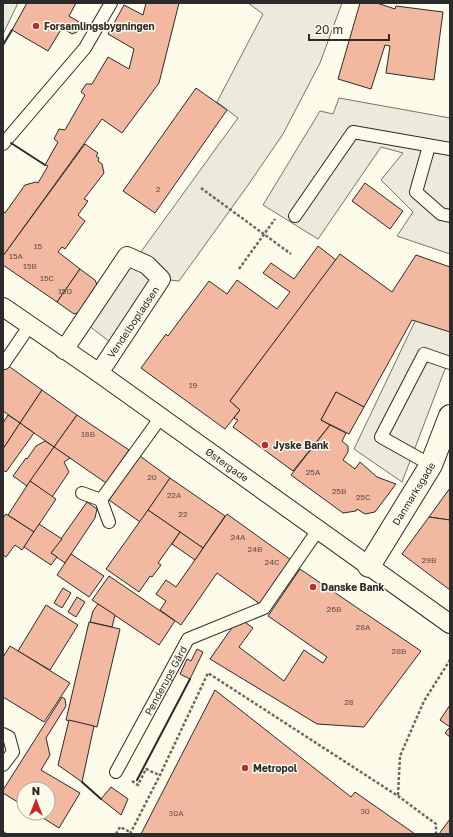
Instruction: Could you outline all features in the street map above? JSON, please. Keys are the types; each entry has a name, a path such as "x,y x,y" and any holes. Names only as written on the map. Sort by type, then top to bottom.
{"street":[{"name":"Vendelbopladsen","path":"64,350 127,256 147,264 161,279 98,373"},
{"name":"Østergade","path":"3,307 161,417 450,624"},
{"name":"Danmarksgade","path":"369,566 431,465 450,416"}],"lane":[{"path":"3,144 85,48 111,3"},
{"path":"295,216 353,132 450,149"},
{"path":"429,146 416,192 441,214 450,216"},
{"path":"4,363 30,325"},
{"path":"431,465 381,437 424,354 450,363"},
{"path":"101,500 161,417"},
{"path":"82,493 101,500 109,522"},
{"name":"Penderups Gård","path":"116,772 188,638 264,608 318,530"},
{"path":"3,734 9,737 13,752 3,765"}],"path":[{"path":"201,188 291,254"},
{"path":"238,268 281,210 295,216"},
{"path":"398,796 400,756 424,701 450,660"},
{"path":"116,834 120,827 130,833 160,775 208,673 398,796 436,824 436,834"},
{"path":"138,784 146,769 160,775"}],"shaded area":[{"path":"3,3 18,3 3,34"},
{"path":"248,3 342,3 320,63 283,134 179,281 161,279 135,260 238,118 217,102 263,14"},
{"path":"339,98 450,118 450,254 397,236 413,212 381,180 403,153 381,147 318,239 263,205 320,111 333,114"},
{"path":"129,262 155,281 110,342 84,322"},
{"path":"416,319 450,330 450,356 402,482 354,449"}],"building":[{"path":"27,3 76,3 69,16 79,22 80,26 77,32 72,34 62,28 48,51 12,30"},
{"path":"146,3 179,3 159,83 122,133 102,119 3,256 3,211 5,213 25,185 36,182 38,183 48,166 45,165 58,142 54,139 59,129 65,130 85,95 81,92 86,84 92,84 108,57 129,69 134,49 108,34 124,5 143,15"},
{"path":"360,3 377,3 395,9 396,6 443,12 434,80 386,73 390,46 385,45 371,89 338,79"},
{"path":"196,88 227,110 155,213 123,191"},
{"path":"85,144 98,153 96,156 99,158 98,161 102,164 104,173 84,199 88,201 78,215 85,221 65,249 62,247 58,252 80,269 57,302 3,265 3,256"},
{"path":"365,183 403,211 390,229 352,201"},
{"path":"318,246 336,260 230,401 240,410 225,429 141,368 166,334 168,336 209,281 227,294 237,280 277,309 290,292 263,273 271,263 294,279"},
{"path":"340,254 392,292 416,255 450,267 450,332 412,320 364,407 336,392 321,420 330,425 293,471 233,427 238,420 234,418 240,410 230,401"},
{"path":"80,269 95,280 98,287 80,312 74,314 57,302"},
{"path":"3,362 42,390 20,423 3,411"},
{"path":"42,390 77,415 54,447 20,423"},
{"path":"336,392 364,407 349,434 321,420"},
{"path":"8,415 20,423 3,449 3,423"},
{"path":"77,415 129,450 106,483 54,447"},
{"path":"20,423 34,433 6,472 3,470 3,449"},
{"path":"330,425 346,433 342,441 348,446 348,452 343,460 355,469 360,462 377,477 396,484 375,512 365,514 357,509 356,511 343,513 291,475"},
{"path":"45,441 54,447 27,486 13,476 36,446"},
{"path":"54,447 70,458 64,462 69,472 52,497 30,481"},
{"path":"140,456 170,478 140,522 109,500"},
{"path":"170,478 225,516 203,548 148,510"},
{"path":"30,481 56,499 34,532 8,515"},
{"path":"450,488 450,520 429,517"},
{"path":"87,502 97,509 95,518 65,563 51,553"},
{"path":"148,510 180,532 158,563 161,565 152,577 150,576 139,592 106,569"},
{"path":"6,514 34,532 22,550 15,545 6,557 3,555 3,518"},
{"path":"227,514 291,560 260,604 217,573 181,625 160,610 166,601 156,594 166,580 176,587"},
{"path":"429,517 450,520 450,590 402,554"},
{"path":"39,524 62,539 51,553 57,557 51,565 24,547"},
{"path":"180,532 203,548 195,560 172,544"},
{"path":"71,554 104,576 89,597 57,575"},
{"path":"300,569 421,651 364,727 317,724 210,659 236,622 242,620 253,628 239,647 284,681 304,650 323,663 327,657 268,616"},
{"path":"109,576 175,621 159,645 92,600"},
{"path":"63,588 71,593 62,608 54,603"},
{"path":"77,597 85,602 76,617 68,612"},
{"path":"98,604 115,615 112,627 90,622 93,611"},
{"path":"46,605 78,625 50,670 18,651"},
{"path":"89,622 120,629 97,727 66,720"},
{"path":"10,646 70,683 44,722 3,697 3,657"},
{"path":"197,649 203,652 190,679 180,674 187,659 191,661"},
{"name":"Metropol","path":"215,690 351,797 355,792 415,834 141,834"},
{"path":"62,697 65,699 66,706 46,738 50,755 41,770 80,793 59,828 48,821 56,821 56,781 16,781 16,801 3,793 3,790"},
{"path":"450,705 450,727 440,720"},
{"path":"69,720 94,726 82,782 58,765"},
{"path":"450,727 450,737 445,733"},
{"path":"111,787 128,799 121,815 101,799"},
{"path":"450,819 450,834 439,834"}],"wall":[{"path":"3,45 12,30"},
{"path":"11,143 45,165"},
{"path":"137,780 190,679"},
{"path":"82,782 101,799"}],"place":[{"name":"Forsamlingsbygningen","path":"36,26"},
{"name":"Jyske Bank","path":"265,445"},
{"name":"Danske Bank","path":"313,587"},
{"name":"Metropol","path":"245,768"}]}
